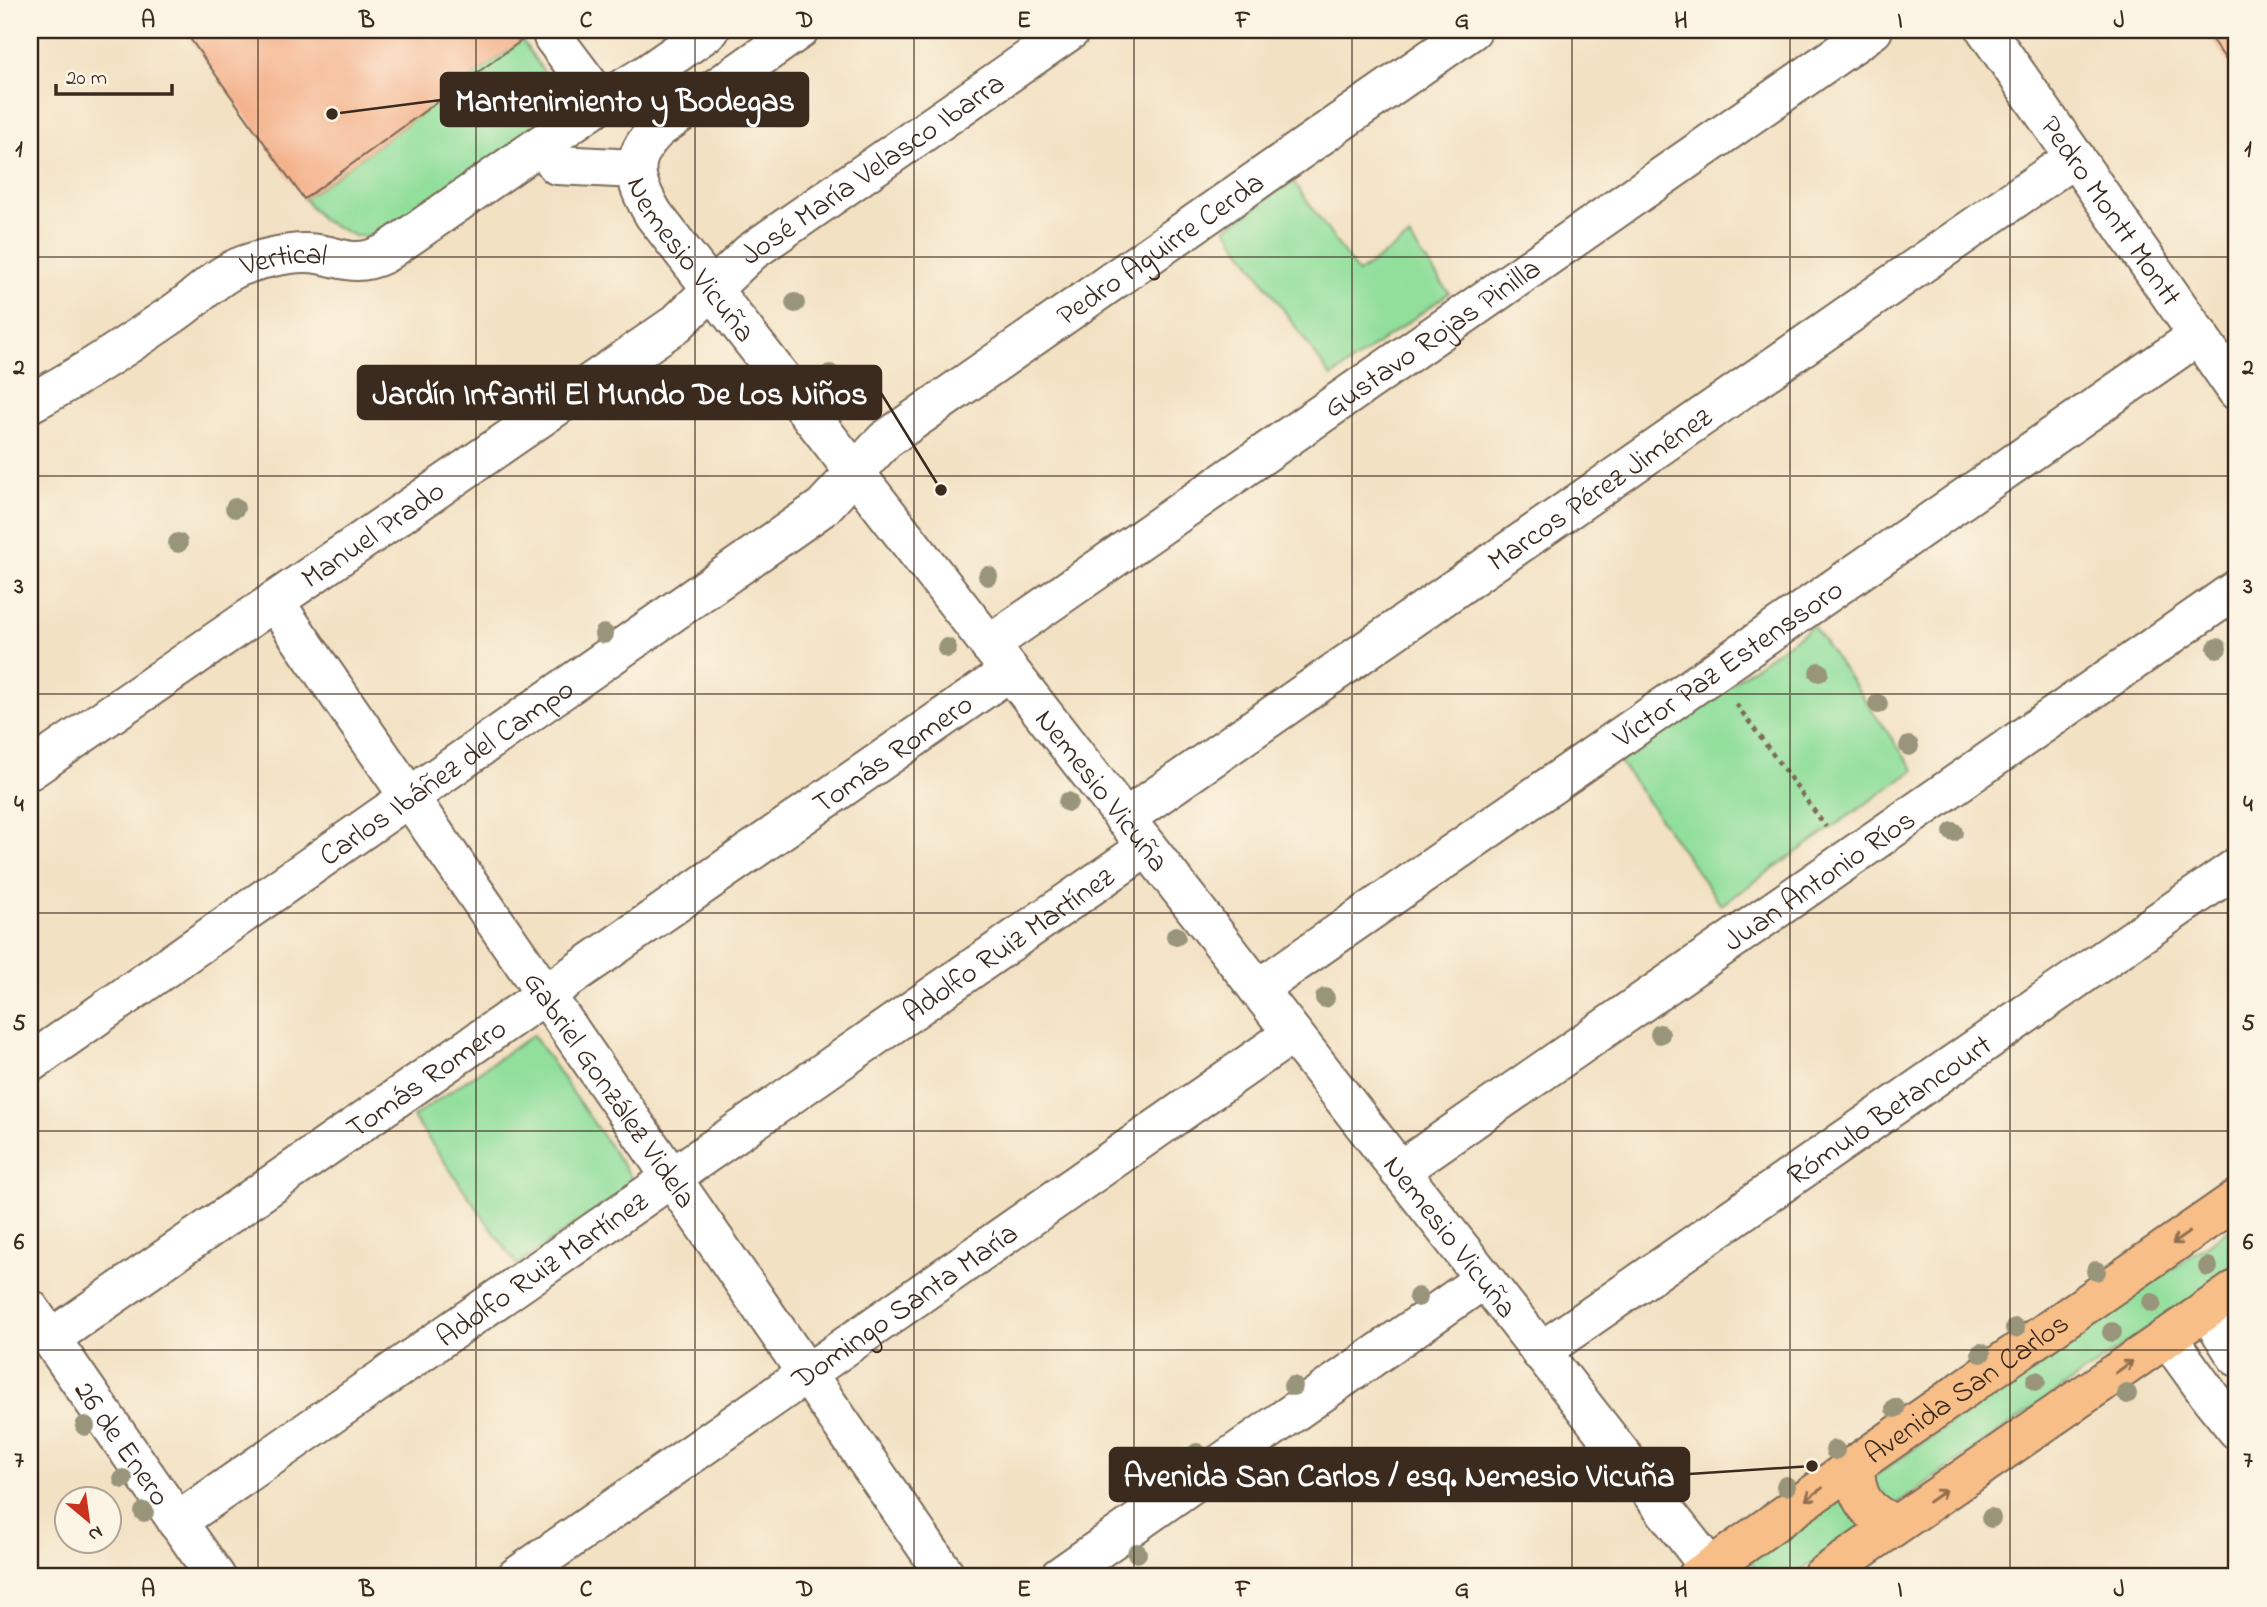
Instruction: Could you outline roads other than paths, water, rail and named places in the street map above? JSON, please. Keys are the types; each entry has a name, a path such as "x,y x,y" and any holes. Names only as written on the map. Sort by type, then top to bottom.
{"main road":[{"name":"Avenida San Carlos","path":"1708,1574 1855,1465 2237,1199"},
{"path":"1821,1577 2222,1299"},
{"path":"1855,1465 1855,1480 1868,1508 1880,1518 1895,1524"}],"street":[{"name":"Vertical","path":"30,403 70,381 173,315 216,280 240,266 307,253 350,262 368,262 384,254 710,30"},
{"name":"Nemesio Vicuña","path":"799,30 658,129 646,141 636,169 638,184 654,215 1484,1279 1708,1574"},
{"name":"José María Velasco Ibarra","path":"712,290 751,252 1071,30"},
{"name":"Pedro Aguirre Cerda","path":"855,473 885,440 1472,30"},
{"name":"Gustavo Rojas Pinilla","path":"999,658 1873,30"},
{"name":"Pedro Montt Montt","path":"1986,30 2237,391"},
{"path":"553,37 602,102"},
{"path":"542,144 557,166 636,169"},
{"name":"Marcos Pérez Jiménez","path":"1136,833 2075,157"},
{"name":"Manuel Prado","path":"30,770 676,324 712,290"},
{"name":"Víctor Paz Estenssoro","path":"1258,989 2199,335"},
{"name":"Carlos Ibáñez del Campo","path":"30,1063 823,507 855,473"},
{"name":"Juan Antonio Ríos","path":"1399,1171 2237,589"},
{"name":"Gabriel González Videla","path":"274,601 947,1577"},
{"name":"Tomás Romero","path":"40,1324 545,994 999,658"},
{"name":"Adolfo Ruiz Martínez","path":"177,1522 671,1178 1136,833"},
{"name":"Rómulo Betancourt","path":"1540,1352 2237,867"},
{"name":"Domingo Santa María","path":"523,1575 1292,1034"},
{"path":"1059,1577 1484,1279"},
{"path":"2222,1299 2237,1357"},
{"name":"26 de Enero","path":"40,1324 216,1577"},
{"path":"2168,1337 2237,1430"}],"place":[{"name":"Mantenimiento y Bodegas","path":"332,114"},
{"name":"Jardín Infantil El Mundo De Los Niños","path":"941,490"},
{"name":"Avenida San Carlos / esq. Nemesio Vicuña","path":"1812,1466"}]}
